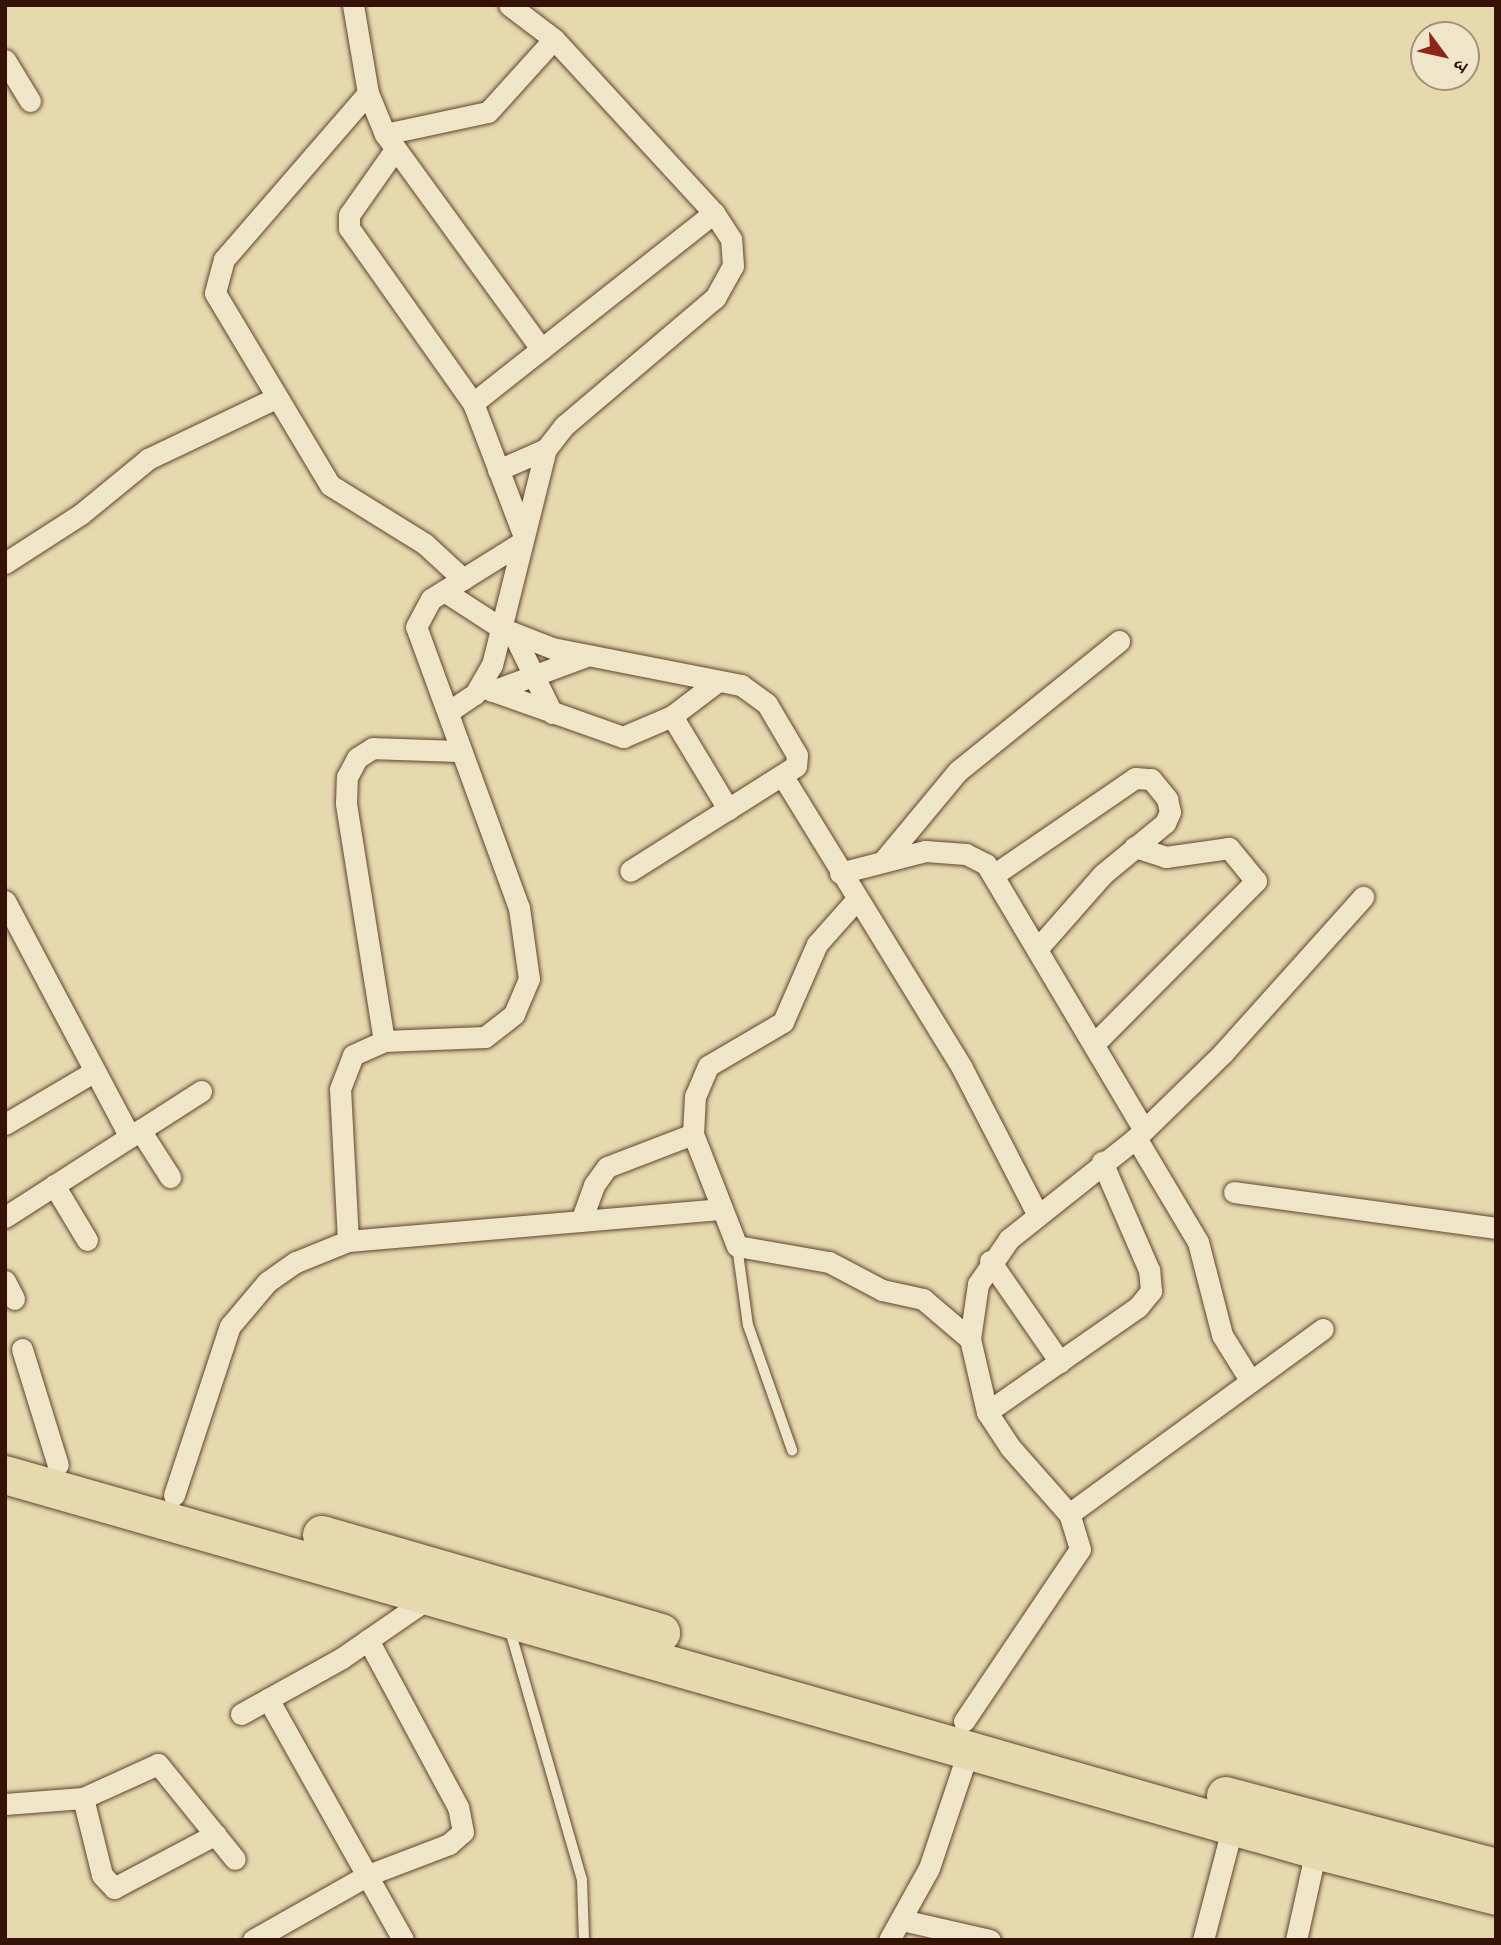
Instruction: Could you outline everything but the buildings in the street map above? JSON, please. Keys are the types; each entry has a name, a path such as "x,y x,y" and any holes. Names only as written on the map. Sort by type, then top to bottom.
{"highway":[{"path":"5,1450 503,1584 1316,1850 1495,1872"},
{"path":"5,1475 505,1615 1495,1872"}],"street":[{"path":"354,5 368,93 389,142 541,349"},
{"path":"487,689 507,631 520,537 546,449 565,425 728,281 734,251 714,214 554,39 509,5"},
{"path":"520,537 473,403 349,228 349,215 389,142 488,112 554,39"},
{"path":"5,60 30,101"},
{"path":"368,93 217,272 221,305 276,398 338,493 425,544 463,579"},
{"path":"473,403 714,214"},
{"path":"5,563 81,514 148,459 276,398"},
{"path":"498,470 546,449"},
{"path":"348,1241 340,1089 353,1055 383,1041 485,1037 514,1014 529,979 519,908 416,628 423,608 520,537"},
{"path":"444,591 507,631 586,656 741,685 767,704 798,758 782,775 630,871"},
{"path":"507,631 533,674 552,713"},
{"path":"882,862 958,771 1119,641"},
{"path":"448,712 487,689 586,656"},
{"path":"487,689 623,737 672,716 718,681"},
{"path":"672,716 728,809"},
{"path":"383,1041 346,803 347,777 357,758 373,748 461,751"},
{"path":"782,775 962,1068 1038,1215"},
{"path":"995,874 1141,777 1159,787 1170,813 1103,874 1038,948"},
{"path":"1094,1044 1256,881 1229,848 1166,857 1135,847"},
{"path":"840,873 946,850 978,858 995,874 1094,1044 1198,1242 1222,1335 1250,1380"},
{"path":"889,1940 902,1920 941,1838 967,1735 1076,1560 1081,1536 1069,1514 1010,1447 987,1412 970,1339 972,1306 990,1261 1038,1215 1140,1134 1293,980 1363,897"},
{"path":"857,899 817,944 783,1022 708,1066 695,1096 693,1134 720,1209 737,1245 829,1262 882,1290 923,1299 970,1339"},
{"path":"5,901 95,1071 135,1134 170,1177"},
{"path":"5,1124 95,1071"},
{"path":"5,1217 201,1091"},
{"path":"582,1221 594,1185 607,1167 693,1134"},
{"path":"987,1412 1138,1307 1151,1291 1149,1270 1102,1162"},
{"path":"54,1185 87,1241"},
{"path":"1234,1192 1496,1228"},
{"path":"174,1495 230,1326 267,1282 320,1249 348,1241 720,1209"},
{"path":"990,1261 1060,1362"},
{"path":"1069,1514 1323,1329"},
{"path":"22,1349 58,1465"},
{"path":"241,1714 368,1640 435,1594"},
{"path":"253,1940 368,1875 456,1840 465,1826 368,1640"},
{"path":"268,1699 403,1940"},
{"path":"5,1804 83,1798 159,1764 235,1859"},
{"path":"83,1798 102,1875 114,1888 216,1834"},
{"path":"1203,1940 1233,1825"},
{"path":"1296,1940 1316,1850"},
{"path":"902,1920 990,1940"}],"lane":[{"path":"737,1245 748,1325 792,1450"},
{"path":"505,1615 582,1880 584,1940"}]}
